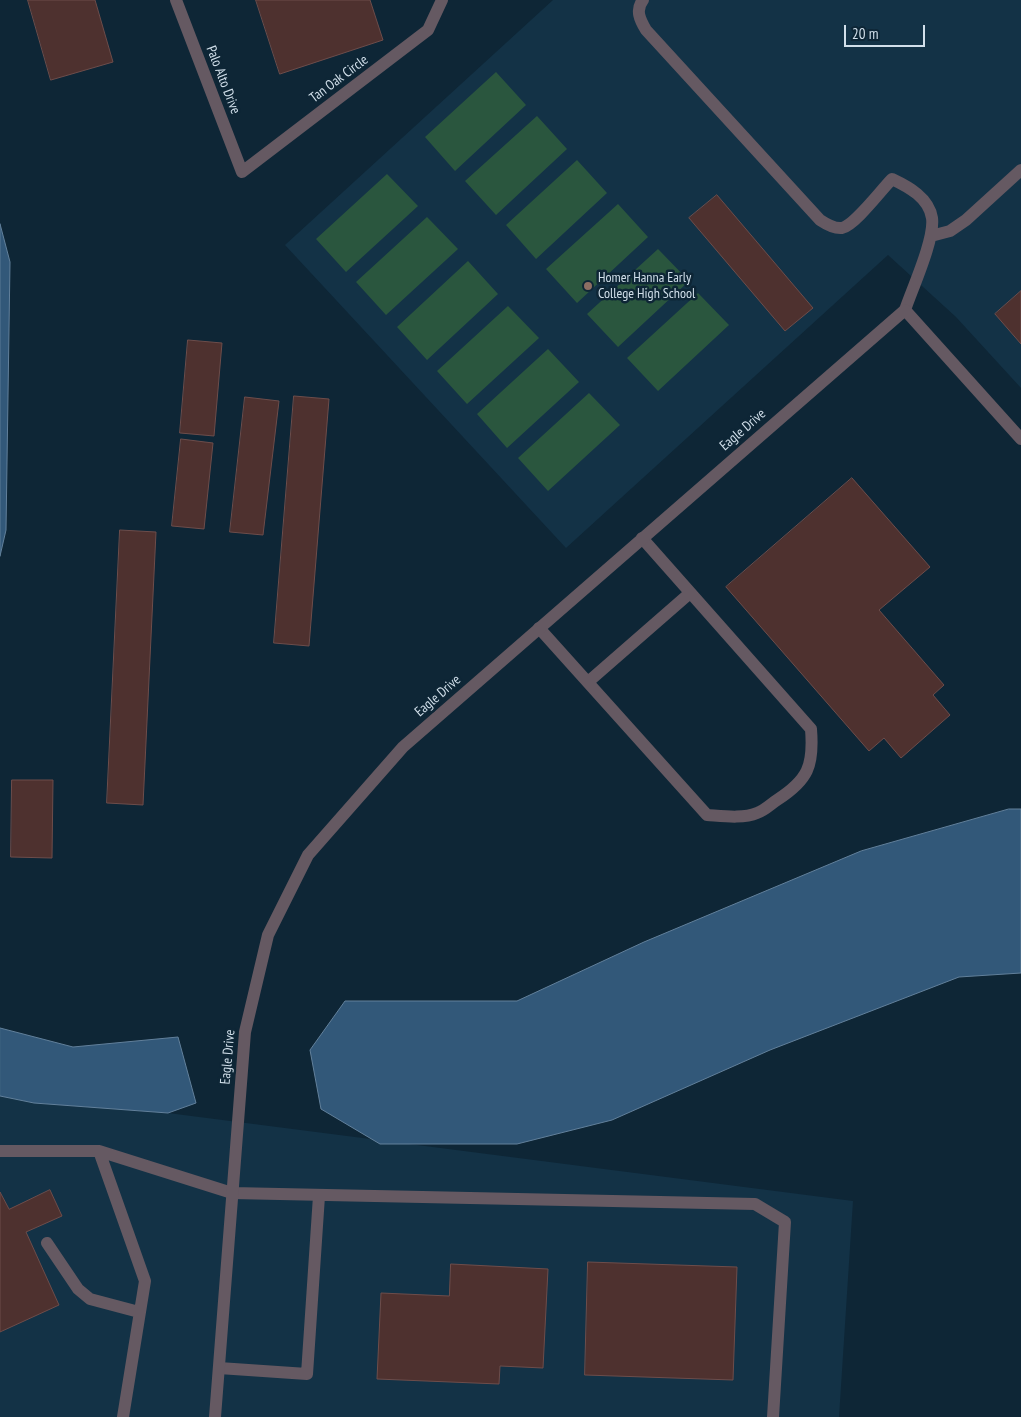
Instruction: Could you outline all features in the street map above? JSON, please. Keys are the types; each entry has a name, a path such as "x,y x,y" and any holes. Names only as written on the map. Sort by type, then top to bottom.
{"street":[{"name":"Palo Alto Drive","path":"176,0 242,172"},
{"name":"Tan Oak Circle","path":"242,172 428,30 442,0"},
{"path":"643,0 640,4 638,17 646,30 820,220 830,226 842,228 852,221 892,179 910,188 924,202 932,218 931,236 905,310 1021,439"},
{"path":"931,236 950,231 966,220 1021,170"},
{"name":"Eagle Drive","path":"215,1417 244,1032 268,935 308,855 403,746 905,310"},
{"path":"539,628 707,815 757,814 795,789 808,770 812,750 811,729 642,538"},
{"path":"588,682 690,593"},
{"path":"0,1151 99,1151 232,1194 754,1204 785,1222 773,1417"},
{"path":"99,1151 145,1281 123,1417"},
{"path":"219,1368 307,1374 319,1196"},
{"path":"47,1243 78,1289 90,1299 139,1312"}],"shaded area":[{"name":"Homer Hanna Early College High School","path":"553,0 1021,0 1021,388 956,317 888,255 566,548 285,245"},
{"path":"0,224 10,262 6,530 0,556"},
{"path":"1009,809 1021,809 1021,973 959,977 770,1050 612,1120 517,1144 380,1144 321,1109 310,1050 345,1001 517,1001 644,942 861,851"},
{"path":"0,1028 73,1047 178,1037 196,1103 168,1113 34,1103 0,1096"},
{"path":"0,1096 34,1103 168,1113 853,1201 839,1417 0,1417"}],"green space":[{"path":"496,72 526,105 455,171 425,137"},
{"path":"537,116 567,149 496,215 465,181"},
{"path":"577,160 607,193 536,259 506,225"},
{"path":"387,174 418,206 346,272 316,239"},
{"path":"618,204 648,237 577,303 546,269"},
{"path":"427,217 458,249 386,315 356,282"},
{"path":"658,249 689,281 618,347 587,314"},
{"path":"468,261 498,294 427,360 397,327"},
{"path":"698,293 729,325 658,391 627,358"},
{"path":"508,306 539,338 467,404 437,371"},
{"path":"548,349 579,382 507,448 477,414"},
{"path":"589,393 620,425 548,491 518,458"}],"building":[{"path":"28,0 95,0 113,62 51,80"},
{"path":"256,0 370,0 383,40 280,74"},
{"path":"717,195 813,308 785,331 689,218"},
{"path":"1021,291 1021,344 995,314"},
{"path":"188,340 222,343 214,436 180,433"},
{"path":"294,396 329,399 309,646 274,643"},
{"path":"245,397 279,401 263,535 230,532"},
{"path":"181,439 213,443 204,529 172,526"},
{"path":"852,478 930,567 879,610 944,685 933,695 950,715 901,758 884,738 869,751 726,587"},
{"path":"120,530 156,532 143,805 107,803"},
{"path":"12,780 53,780 52,858 11,857"},
{"path":"50,1190 62,1216 26,1232 59,1305 0,1332 0,1192 9,1209"},
{"path":"588,1262 737,1267 733,1380 585,1375"},
{"path":"451,1264 548,1269 543,1368 500,1366 499,1384 377,1379 381,1293 449,1296"}],"place":[{"name":"Homer Hanna Early College High School","path":"588,286"}]}
